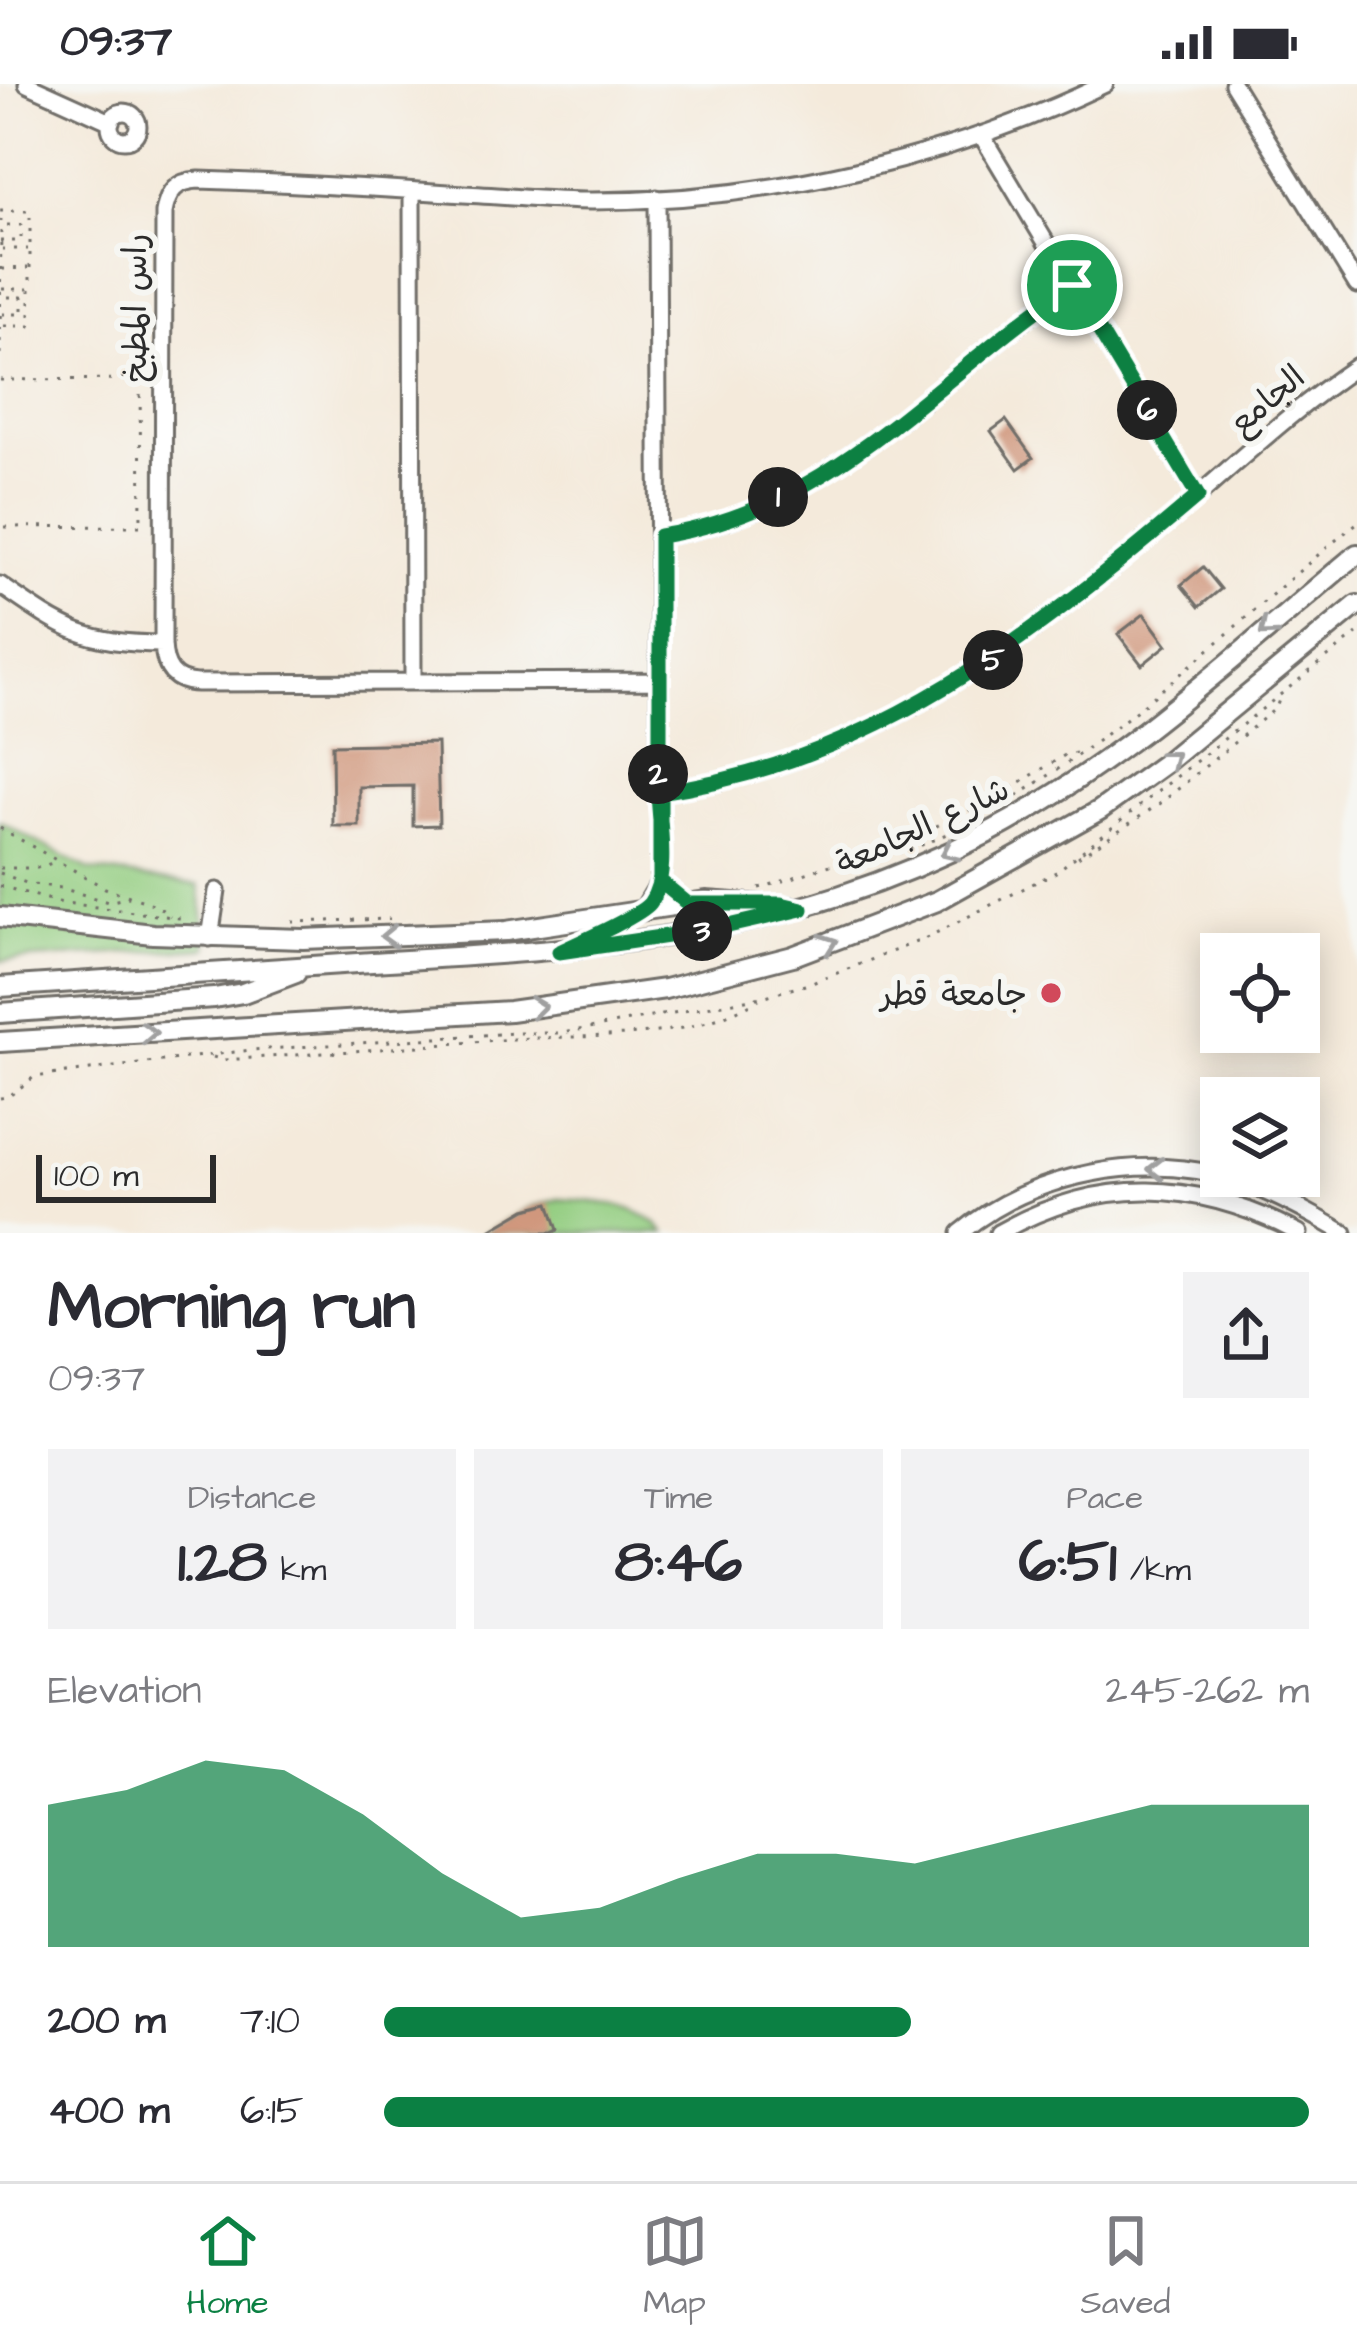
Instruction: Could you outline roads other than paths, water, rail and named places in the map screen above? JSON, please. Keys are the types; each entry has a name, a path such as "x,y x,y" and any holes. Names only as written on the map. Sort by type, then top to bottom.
{"main road":[{"name":"شارع الجامعة","path":"0,987 559,952 715,929 802,909 907,872 1061,790 1166,714 1357,554"},
{"name":"شارع الجامعة","path":"0,1042 511,1011 665,989 793,956 937,901 1100,810 1357,605"},
{"path":"0,917 400,935 506,931 688,904 781,904 802,909"},
{"path":"559,952 636,913"},
{"path":"0,1012 214,998 262,987 312,966"},
{"path":"0,1054 32,1040"}],"street":[{"path":"27,84 111,122"},
{"name":"راس المطبخ","path":"163,644 164,213 171,190 182,182 590,201 658,198 813,180 982,136 1105,84"},
{"path":"1232,84 1357,285"},
{"path":"982,136 1198,496"},
{"path":"412,191 413,682"},
{"path":"636,913 660,881 658,198"},
{"path":"660,536 716,524 822,475 889,431 1072,285"},
{"name":"الجامع","path":"658,792 727,780 806,755 948,688 1066,607 1357,366"},
{"path":"0,585 90,640 163,644 166,667 188,683 658,681"},
{"path":"660,881 688,904"},
{"path":"212,929 217,891"},
{"path":"960,1233 998,1208 1063,1180 1146,1168 1231,1179 1300,1207 1344,1233"},
{"path":"998,1233 1059,1204 1131,1191 1198,1194 1256,1210 1299,1233"},
{"path":"1256,1210 1270,1233"}],"place":[{"name":"جامعة قطر","path":"1051,993"}]}
